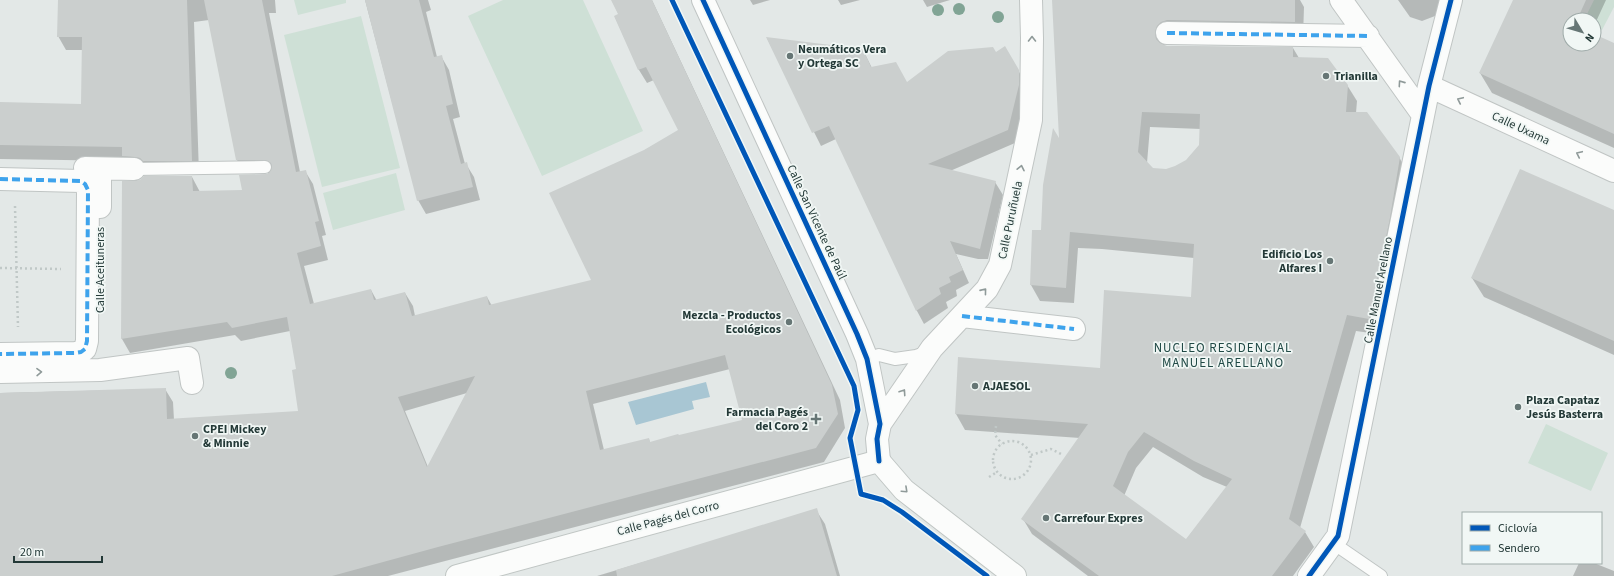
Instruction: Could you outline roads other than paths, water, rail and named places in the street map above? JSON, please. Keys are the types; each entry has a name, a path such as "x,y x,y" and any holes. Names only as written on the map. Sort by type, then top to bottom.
{"street":[{"name":"Calle San Vicente de Paúl","path":"703,0 867,359 880,424 877,439 879,461"},
{"name":"Calle Puruñuela","path":"880,424 930,352 987,289 1000,265 1031,120 1031,0"},
{"path":"1341,0 1423,115"},
{"name":"Calle Manuel Arellano","path":"1309,576 1338,536 1428,86 1451,0"},
{"path":"1167,33 1368,36"},
{"name":"Calle Uxama","path":"1428,86 1614,170"},
{"path":"5,175 100,169 134,169"},
{"name":"Calle Aceituneras","path":"100,169 100,370"},
{"path":"5,175 78,180 85,184 88,190 87,341 85,349 81,352 75,353 9,354"},
{"path":"962,316 1074,329"},
{"path":"0,372 100,370 188,358 192,383"},
{"path":"879,461 904,490 1015,576"},
{"name":"Calle Pagés del Corro","path":"457,576 879,461"}],"lane":[{"path":"134,169 264,167"},
{"path":"867,359 879,355 895,359 930,352"},
{"path":"1333,543 1381,576"}],"water":[{"path":"706,382 710,397 692,401 694,409 636,425 628,402"}],"place":[{"name":"Neumáticos Vera y Ortega SC","path":"790,56"},
{"name":"Trianilla","path":"1326,76"},
{"name":"Edificio Los Alfares I","path":"1330,261"},
{"name":"Mezcla - Productos Ecológicos","path":"789,322"},
{"name":"AJAESOL","path":"975,386"},
{"name":"Plaza Capataz Jesús Basterra","path":"1518,407"},
{"name":"Farmacia Pagés del Coro 2","path":"816,419"},
{"name":"CPEI Mickey & Minnie","path":"195,436"},
{"name":"Carrefour Expres","path":"1046,518"}],"district":[{"name":"NUCLEO RESIDENCIAL MANUEL ARELLANO","path":"1223,354"}]}
